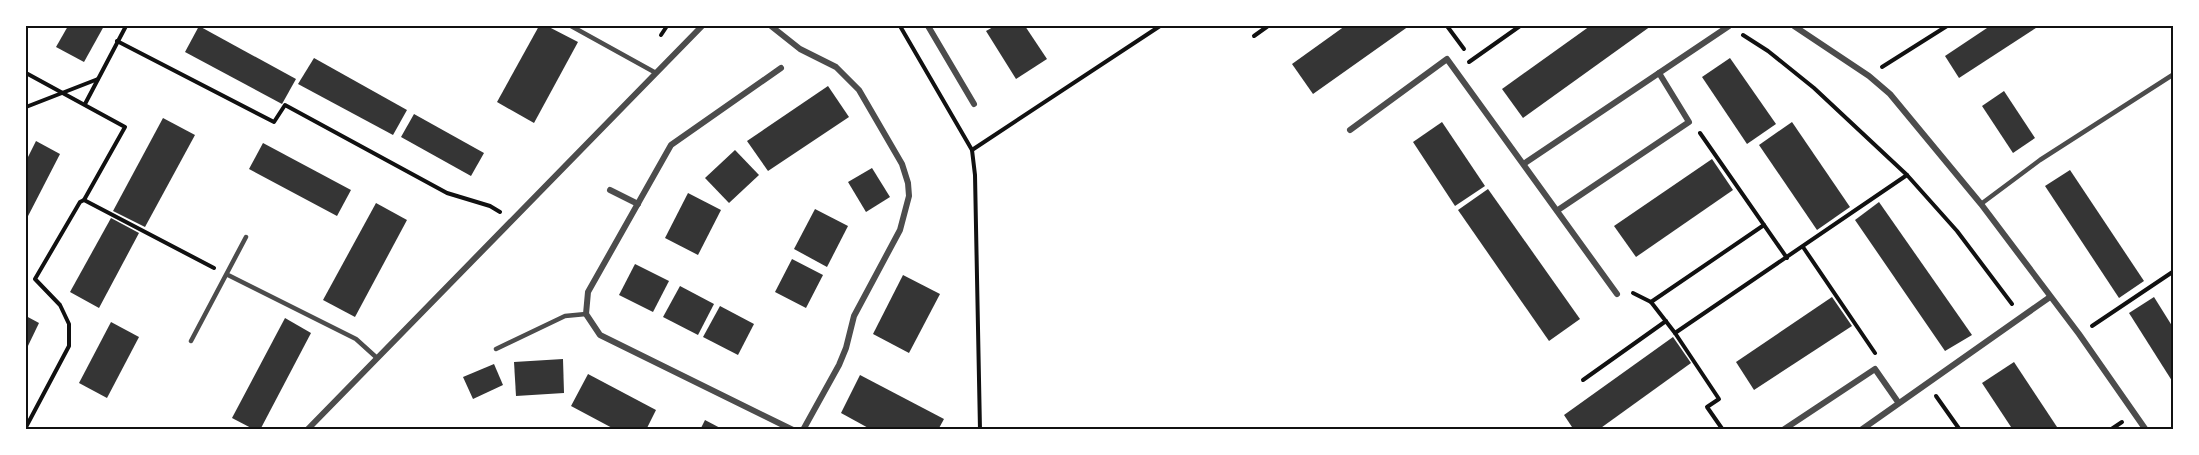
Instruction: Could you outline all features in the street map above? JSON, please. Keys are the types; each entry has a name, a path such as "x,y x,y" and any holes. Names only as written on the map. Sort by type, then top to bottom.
{"street":[{"path":"307,429 702,26"},
{"path":"771,26 800,49 836,67 859,90 902,164 908,183 909,196 900,230 854,316 839,365 803,429"},
{"path":"928,26 974,104"},
{"path":"1525,163 1729,26"},
{"path":"1794,26 1869,76 1890,94 1980,204 2079,334 2146,429"},
{"path":"1350,130 1447,59 1525,163 1617,294"},
{"path":"781,68 671,145 588,292 586,314 600,334 793,429"},
{"path":"1558,210 1689,122 1659,73"},
{"path":"610,190 638,204"},
{"path":"1861,429 2050,297"},
{"path":"1783,429 1875,369 1898,402"}],"lane":[{"path":"571,26 656,73"},
{"path":"1980,204 2040,160 2174,74"},
{"path":"190,341 228,275 246,237"},
{"path":"228,275 356,339 377,358"},
{"path":"496,349 565,316 586,314"}],"path":[{"path":"85,104 126,26"},
{"path":"661,35 667,26"},
{"path":"900,26 972,150 975,175 980,429"},
{"path":"972,150 1160,26"},
{"path":"1254,36 1268,26"},
{"path":"1447,26 1472,60"},
{"path":"1456,71 1520,26"},
{"path":"1729,26 1768,51 1814,88 1906,175 1957,231 2021,317"},
{"path":"1869,76 1947,26"},
{"path":"117,41 274,122 285,105 447,193 490,206 512,219"},
{"path":"26,73 125,127 84,200 80,202 35,279 60,306 69,324 69,346 26,427"},
{"path":"26,106 99,79"},
{"path":"1689,122 1697,129 1787,258"},
{"path":"1675,333 1906,175"},
{"path":"84,200 228,275"},
{"path":"1651,302 1764,225"},
{"path":"1803,247 1878,358 1875,369"},
{"path":"2079,334 2174,272"},
{"path":"1617,294 1632,292 1651,302 1666,321 1719,399 1707,406 1723,429"},
{"path":"1583,380 1666,321"},
{"path":"1926,383 1960,429"}],"building":[{"path":"68,26 104,26 84,62 56,47"},
{"path":"199,26 296,79 282,104 185,52"},
{"path":"539,26 547,26 578,42 534,123 497,102"},
{"path":"995,26 1025,26 1047,59 1016,79 986,31"},
{"path":"1345,26 1409,26 1313,94 1292,64"},
{"path":"1590,26 1651,26 1523,118 1502,89"},
{"path":"1990,26 2039,26 1959,78 1945,56"},
{"path":"314,58 407,110 393,135 298,84"},
{"path":"1730,58 1776,124 1747,144 1702,77"},
{"path":"828,86 849,117 768,171 747,141"},
{"path":"2004,91 2035,138 2013,153 1982,106"},
{"path":"414,114 484,153 471,176 401,137"},
{"path":"163,118 195,135 145,227 113,211"},
{"path":"1442,122 1485,186 1455,206 1413,142"},
{"path":"1792,122 1850,207 1817,230 1759,145"},
{"path":"36,141 60,154 26,220 26,161"},
{"path":"263,143 351,190 337,216 249,169"},
{"path":"735,150 759,175 729,203 705,178"},
{"path":"1712,159 1733,190 1636,257 1614,226"},
{"path":"872,168 890,197 866,212 848,182"},
{"path":"2070,170 2144,281 2119,298 2045,186"},
{"path":"1488,189 1580,319 1549,341 1458,210"},
{"path":"688,193 721,210 698,255 665,238"},
{"path":"1879,202 1972,335 1945,351 1855,220"},
{"path":"376,203 407,220 355,317 323,300"},
{"path":"815,209 848,226 827,267 794,249"},
{"path":"111,218 139,233 99,308 70,292"},
{"path":"792,259 823,275 806,308 775,292"},
{"path":"635,264 669,281 653,312 619,295"},
{"path":"903,275 940,294 909,353 873,334"},
{"path":"680,286 714,304 698,335 663,317"},
{"path":"1832,297 1852,326 1754,390 1736,362"},
{"path":"2154,297 2174,329 2174,384 2129,313"},
{"path":"720,306 754,324 738,355 703,337"},
{"path":"26,316 39,323 26,350"},
{"path":"285,318 311,333 260,430 255,430 232,418"},
{"path":"111,322 139,337 107,398 79,383"},
{"path":"1673,337 1691,363 1598,430 1574,430 1564,415"},
{"path":"563,359 564,393 516,396 514,362"},
{"path":"2014,362 2059,430 2013,430 1982,383"},
{"path":"494,364 503,385 473,399 463,377"},
{"path":"588,374 656,410 646,430 616,430 571,406"},
{"path":"860,375 944,419 938,430 872,430 841,413"},
{"path":"705,420 724,430 700,430"}]}
